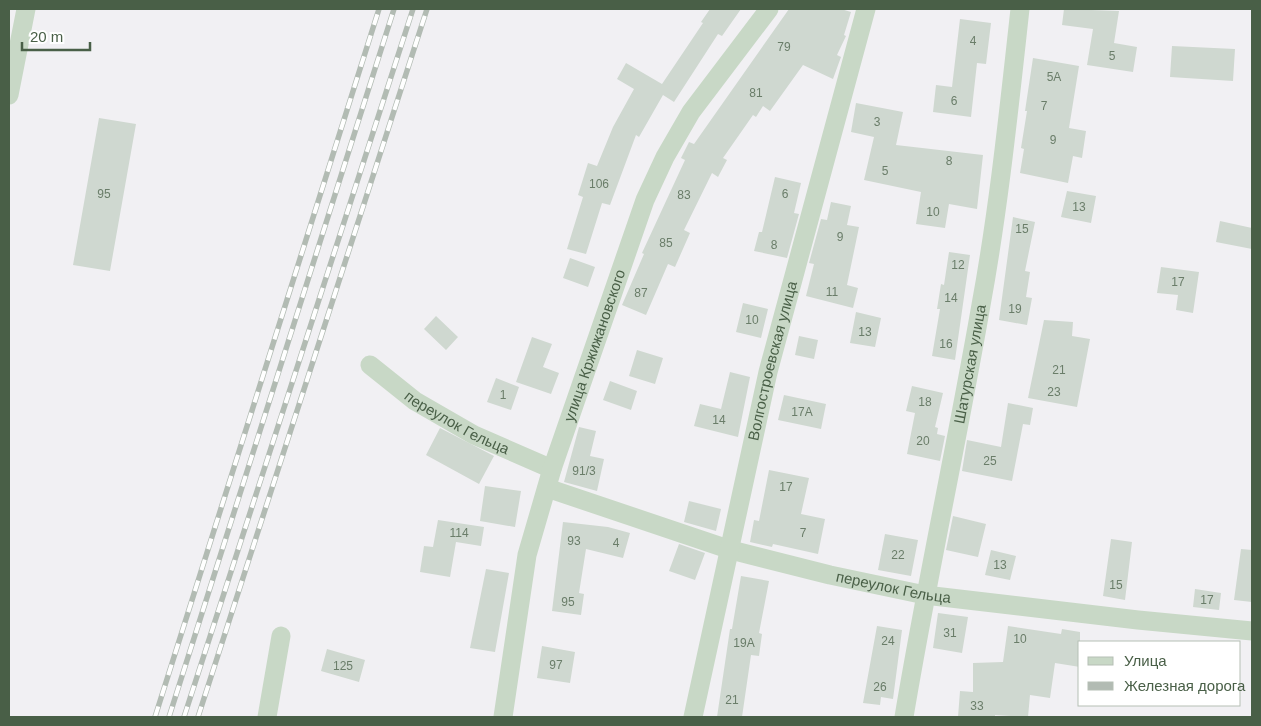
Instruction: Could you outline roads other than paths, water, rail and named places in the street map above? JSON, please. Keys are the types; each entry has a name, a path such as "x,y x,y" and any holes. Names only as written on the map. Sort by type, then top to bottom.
{"street":[{"path":"9,95 26,9"},
{"name":"улица Кржижановского","path":"503,717 527,555 552,469 645,200 665,157 691,112 769,9"},
{"name":"Волгостроевская улица","path":"693,717 697,692 731,550 768,372 866,9"},
{"name":"Шатурская улица","path":"904,717 925,595 982,303 1002,168 1020,9"},
{"name":"переулок Гельца","path":"370,365 415,401 474,435 552,469"},
{"name":"переулок Гельца","path":"546,488 731,550 830,576 925,595 1138,620 1252,631"},
{"path":"266,717 281,636"}],"railway":[{"path":"155,717 379,9"},
{"path":"169,717 394,9"},
{"path":"184,717 413,9"},
{"path":"198,717 427,9"}]}
